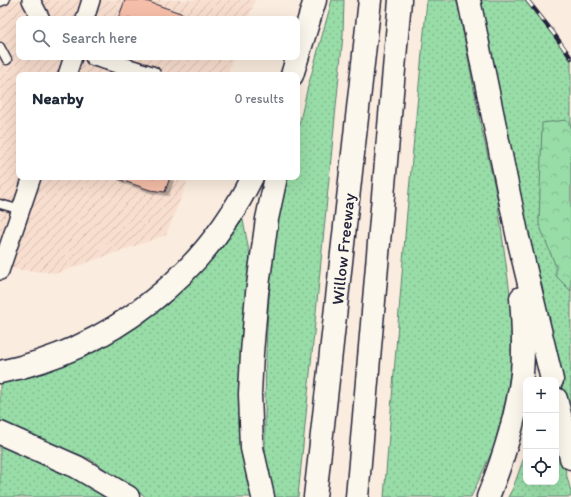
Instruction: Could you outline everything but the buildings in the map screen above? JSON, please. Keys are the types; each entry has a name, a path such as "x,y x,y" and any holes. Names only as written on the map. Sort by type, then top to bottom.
{"highway":[{"path":"300,50 315,0"},
{"name":"Willow Freeway","path":"315,497 370,0"},
{"name":"Willow Freeway","path":"357,497 400,0"},
{"path":"469,0 474,32 518,238 551,377"},
{"path":"298,72 308,25"},
{"path":"293,72 297,60"},
{"path":"0,372 22,367 84,344 123,321 174,284 197,260 219,231 246,190 251,180"},
{"path":"263,497 252,448 250,394 257,293 266,226 275,180"},
{"path":"488,497 502,462 512,428 522,374 523,333 518,238"},
{"path":"559,411 571,458"},
{"path":"0,433 77,468 128,497"}],"street":[{"path":"31,0 39,16"},
{"path":"86,16 91,0"},
{"path":"68,72 72,60"},
{"path":"104,60 142,72"},
{"path":"0,271 31,180"}],"lane":[{"path":"0,2 5,0"},
{"path":"0,47 7,60"},
{"path":"0,204 21,210"}],"shaded area":[{"path":"0,0 255,0 249,16 16,16 16,60 233,60 228,72 16,72 16,180 188,180 166,235 57,273 0,268"}],"green space":[{"path":"332,0 344,0 343,35 298,497 271,497 265,484 265,407 269,291 273,253 286,180 300,180 300,121"},
{"path":"427,0 457,0 481,126 497,197 515,331 508,390 494,447 471,497 384,497 407,212"},
{"path":"469,0 527,0 571,58 571,458 559,404 559,377 553,377"},
{"path":"566,120 571,126 571,291 556,276 556,267 539,224 542,123"},
{"path":"243,219 250,257 246,290 241,369 253,497 146,497 90,459 0,425 0,382 16,380 73,359 106,343 167,305 210,259"},
{"path":"0,444 86,484 107,497 0,497"},
{"path":"559,446 571,497 508,497 513,488 523,460 523,485 559,485"}],"railway":[{"path":"527,0 571,58"}]}
